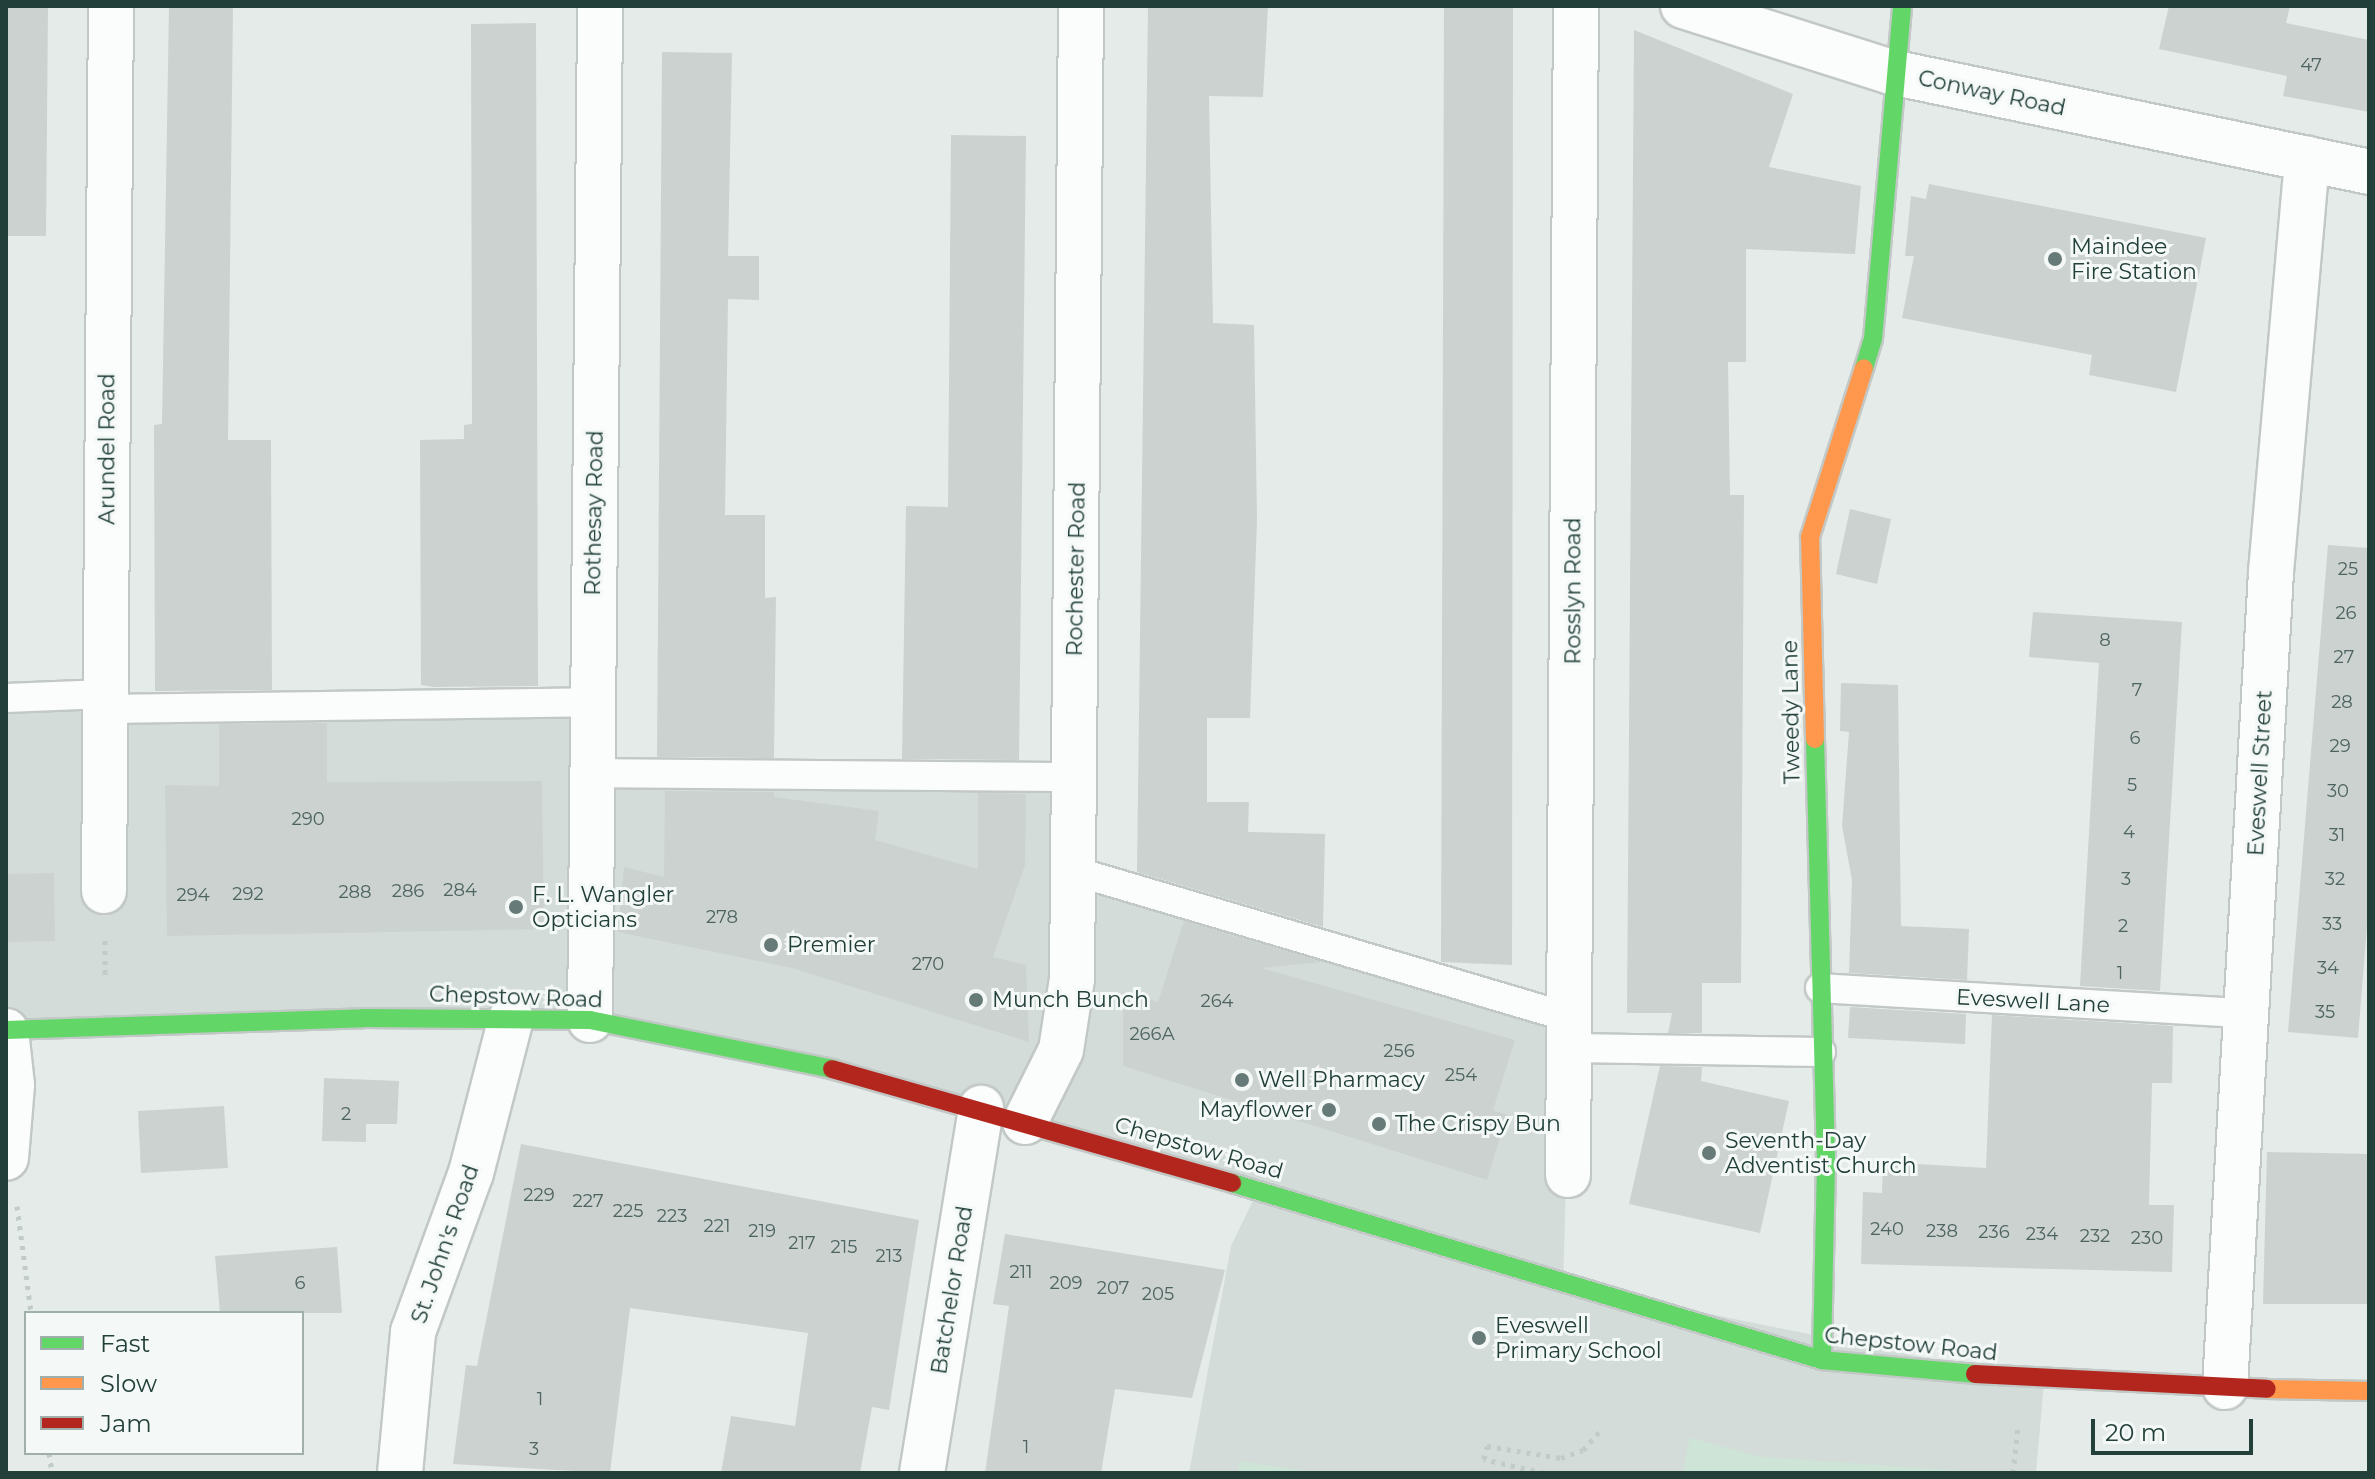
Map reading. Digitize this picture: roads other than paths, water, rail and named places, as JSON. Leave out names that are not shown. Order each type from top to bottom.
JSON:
[{"type":"main road","name":"Tweedy Lane","points":[[1822,1360],[1826,1163],[1810,537],[1873,339],[1891,72],[1902,6]]},
{"type":"main road","name":"Chepstow Road","points":[[6,1031],[511,1018],[590,1020],[796,1059],[981,1108],[1822,1360],[2023,1381],[2369,1391]]},
{"type":"street","name":"Arundel Road","points":[[104,891],[111,6]]},
{"type":"street","name":"Rothesay Road","points":[[590,1020],[600,6]]},
{"type":"street","name":"Rochester Road","points":[[1025,1122],[1061,1050],[1072,979],[1081,6]]},
{"type":"street","name":"Rosslyn Road","points":[[1568,1175],[1576,6]]},
{"type":"street","name":"Conway Road","points":[[1683,6],[1891,72],[2369,172]]},
{"type":"street","name":"Eveswell Street","points":[[2225,1387],[2271,572],[2307,159]]},
{"type":"street","name":"St. John's Road","points":[[400,1473],[413,1332],[471,1173],[511,1018]]},
{"type":"street","points":[[6,1031],[8,1152]]},
{"type":"street","name":"Batchelor Road","points":[[922,1473],[981,1108]]},
{"type":"lane","points":[[6,698],[105,702],[592,702]]},
{"type":"lane","points":[[594,773],[1074,777]]},
{"type":"lane","points":[[1074,871],[1571,1033],[1821,1052]]},
{"type":"lane","name":"Eveswell Lane","points":[[1820,988],[2246,1013]]},
{"type":"place","name":"Maindee Fire Station","points":[[2055,259]]},
{"type":"place","name":"F. L. Wangler Opticians","points":[[516,907]]},
{"type":"place","name":"Premier","points":[[771,945]]},
{"type":"place","name":"Munch Bunch","points":[[976,1000]]},
{"type":"place","name":"Well Pharmacy","points":[[1242,1080]]},
{"type":"place","name":"Mayflower","points":[[1329,1110]]},
{"type":"place","name":"The Crispy Bun","points":[[1379,1124]]},
{"type":"place","name":"Seventh-Day Adventist Church","points":[[1709,1153]]},
{"type":"place","name":"Eveswell Primary School","points":[[1479,1338]]}]
